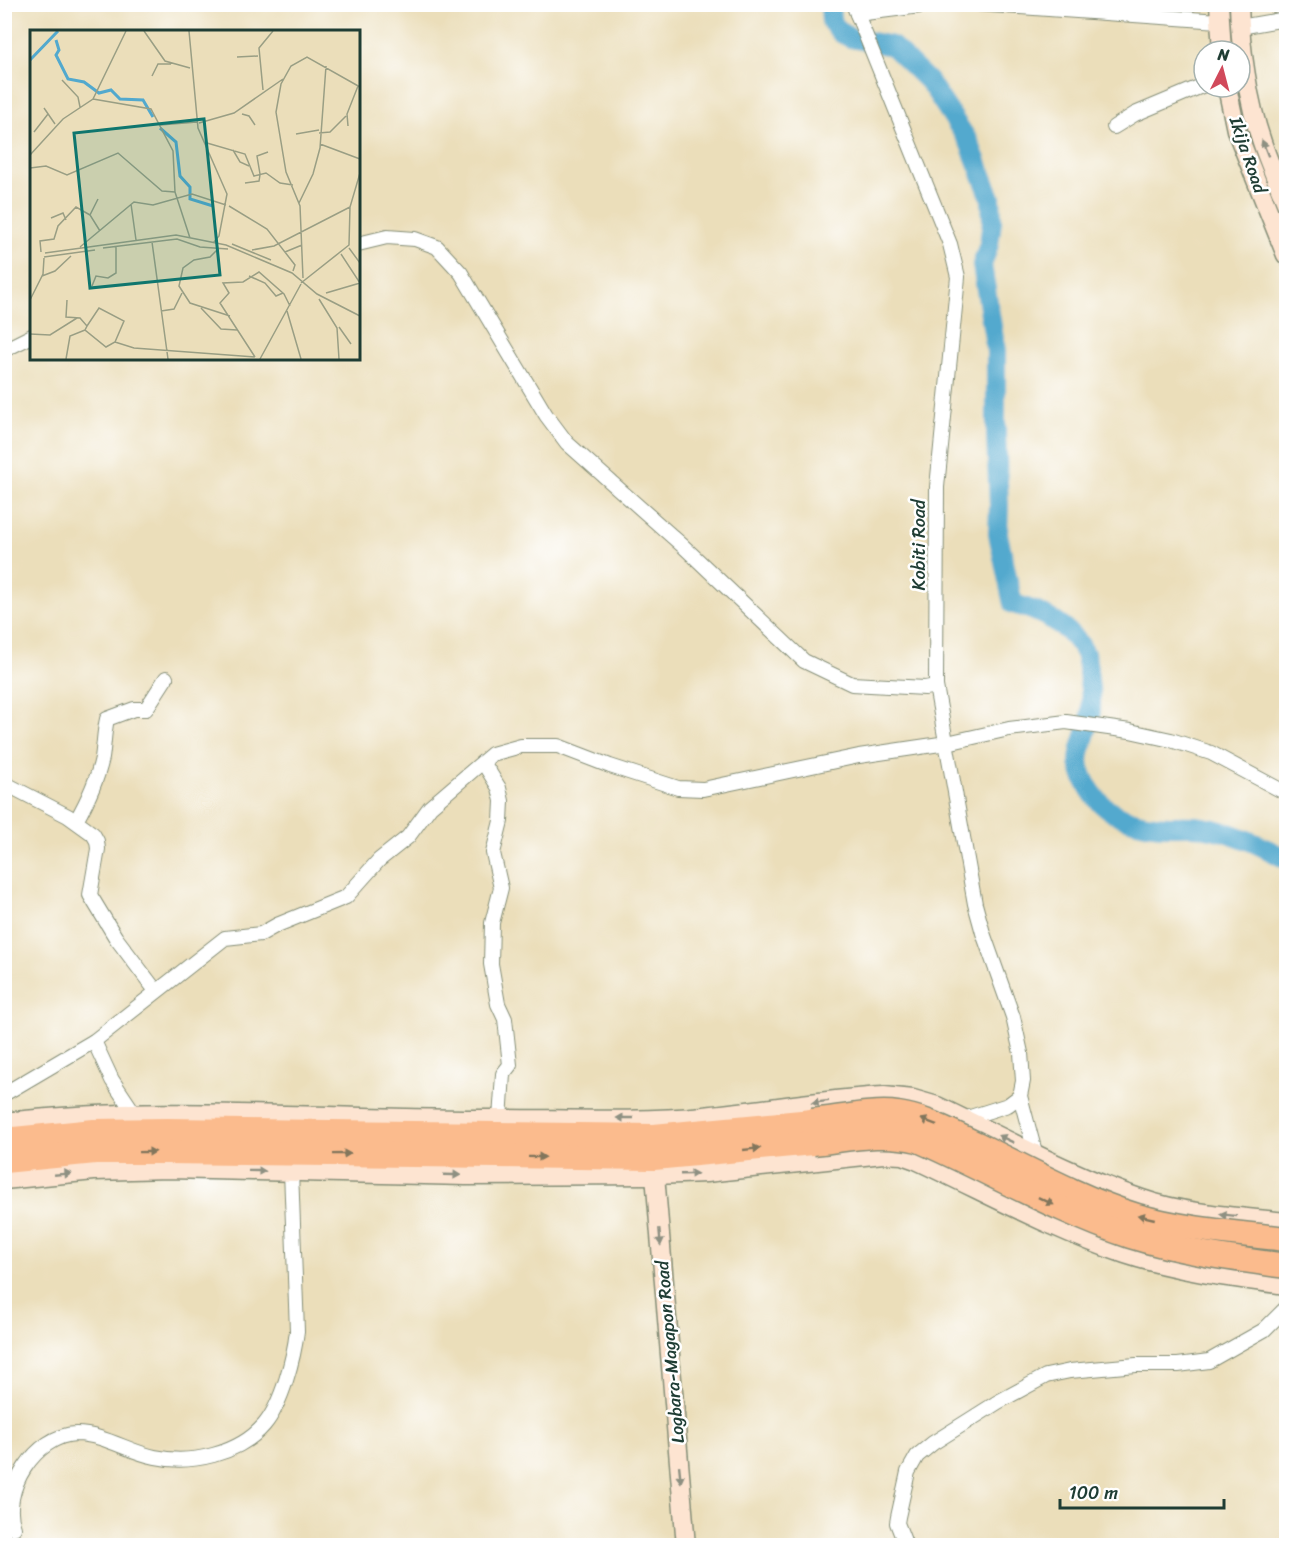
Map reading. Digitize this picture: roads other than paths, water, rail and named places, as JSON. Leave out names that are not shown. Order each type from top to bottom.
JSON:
[{"type":"highway","points":[[4,1161],[95,1152],[654,1147],[812,1132],[895,1113],[948,1130],[1079,1194],[1137,1216],[1188,1227],[1287,1239]]},
{"type":"highway","points":[[4,1140],[94,1131],[167,1130],[654,1147]]},
{"type":"highway","points":[[812,1132],[894,1135],[918,1140],[1070,1213],[1131,1236],[1182,1250],[1287,1266]]},
{"type":"street","points":[[855,9],[936,4]]},
{"type":"street","points":[[977,4],[1219,13],[1221,39]]},
{"type":"street","name":"Ikija Road","points":[[1239,4],[1246,73],[1262,140],[1287,203]]},
{"type":"street","name":"Kobiti Road","points":[[855,9],[950,243],[958,277],[938,487],[936,686],[975,904],[1013,1017],[1021,1053],[1023,1081],[1020,1096],[1035,1152]]},
{"type":"street","points":[[1240,27],[1287,19]]},
{"type":"street","points":[[1114,127],[1135,114],[1192,90]]},
{"type":"street","name":"Ikija Road","points":[[1230,99],[1236,130],[1287,255]]},
{"type":"street","points":[[360,244],[387,237],[416,239],[437,247],[461,273],[546,415],[567,443],[683,546],[804,661],[852,684],[925,688],[936,686]]},
{"type":"street","points":[[4,350],[30,337]]},
{"type":"street","points":[[76,821],[94,788],[102,756],[107,719],[134,709],[146,709],[166,678]]},
{"type":"street","points":[[4,1094],[94,1041],[225,938],[261,934],[277,925],[346,897],[378,860],[408,837],[430,807],[492,754],[521,746],[558,746],[678,788],[703,789],[859,756],[947,743],[1009,729],[1070,722],[1171,740],[1211,753],[1287,793]]},
{"type":"street","points":[[483,762],[499,788],[502,801],[501,821],[493,853],[501,888],[492,923],[491,964],[498,1004],[505,1019],[510,1065],[503,1074],[500,1119]]},
{"type":"street","points":[[4,783],[76,821],[93,834],[97,841],[98,855],[90,896],[116,938],[156,991]]},
{"type":"street","points":[[94,1041],[112,1080],[134,1113]]},
{"type":"street","points":[[4,1180],[94,1171],[147,1169],[466,1176],[654,1147],[702,1116],[884,1096],[913,1099],[937,1106],[1084,1176],[1143,1200],[1200,1212],[1287,1222]]},
{"type":"street","points":[[964,1119],[1008,1105],[1020,1096]]},
{"type":"street","points":[[4,1122],[91,1114],[168,1112],[500,1119],[654,1147],[706,1173],[866,1154],[902,1155],[1060,1228],[1125,1254],[1226,1278],[1287,1284]]},
{"type":"street","name":"Logbara-Magapon Road","points":[[654,1147],[686,1545]]},
{"type":"street","points":[[14,1528],[8,1518],[7,1508],[17,1473],[31,1454],[62,1436],[82,1434],[155,1457],[180,1460],[223,1452],[255,1434],[265,1424],[274,1410],[295,1352],[297,1330],[291,1171]]},
{"type":"street","points":[[1264,1219],[1287,1207]]},
{"type":"street","points":[[1188,1270],[1200,1212]]},
{"type":"street","points":[[906,1545],[897,1523],[908,1472],[917,1456],[933,1443],[998,1402],[1046,1376],[1070,1371],[1209,1361],[1264,1330],[1287,1308]]},
{"type":"waterway","points":[[830,4],[831,21],[841,33],[851,38],[892,46],[930,83],[969,142],[991,198],[992,221],[989,244],[982,265],[996,351],[998,534],[1013,604],[1034,611],[1064,628],[1073,636],[1085,654],[1091,704],[1090,718],[1079,762],[1084,779],[1098,800],[1125,818],[1159,826],[1194,826],[1214,829],[1246,839],[1286,859]]}]
